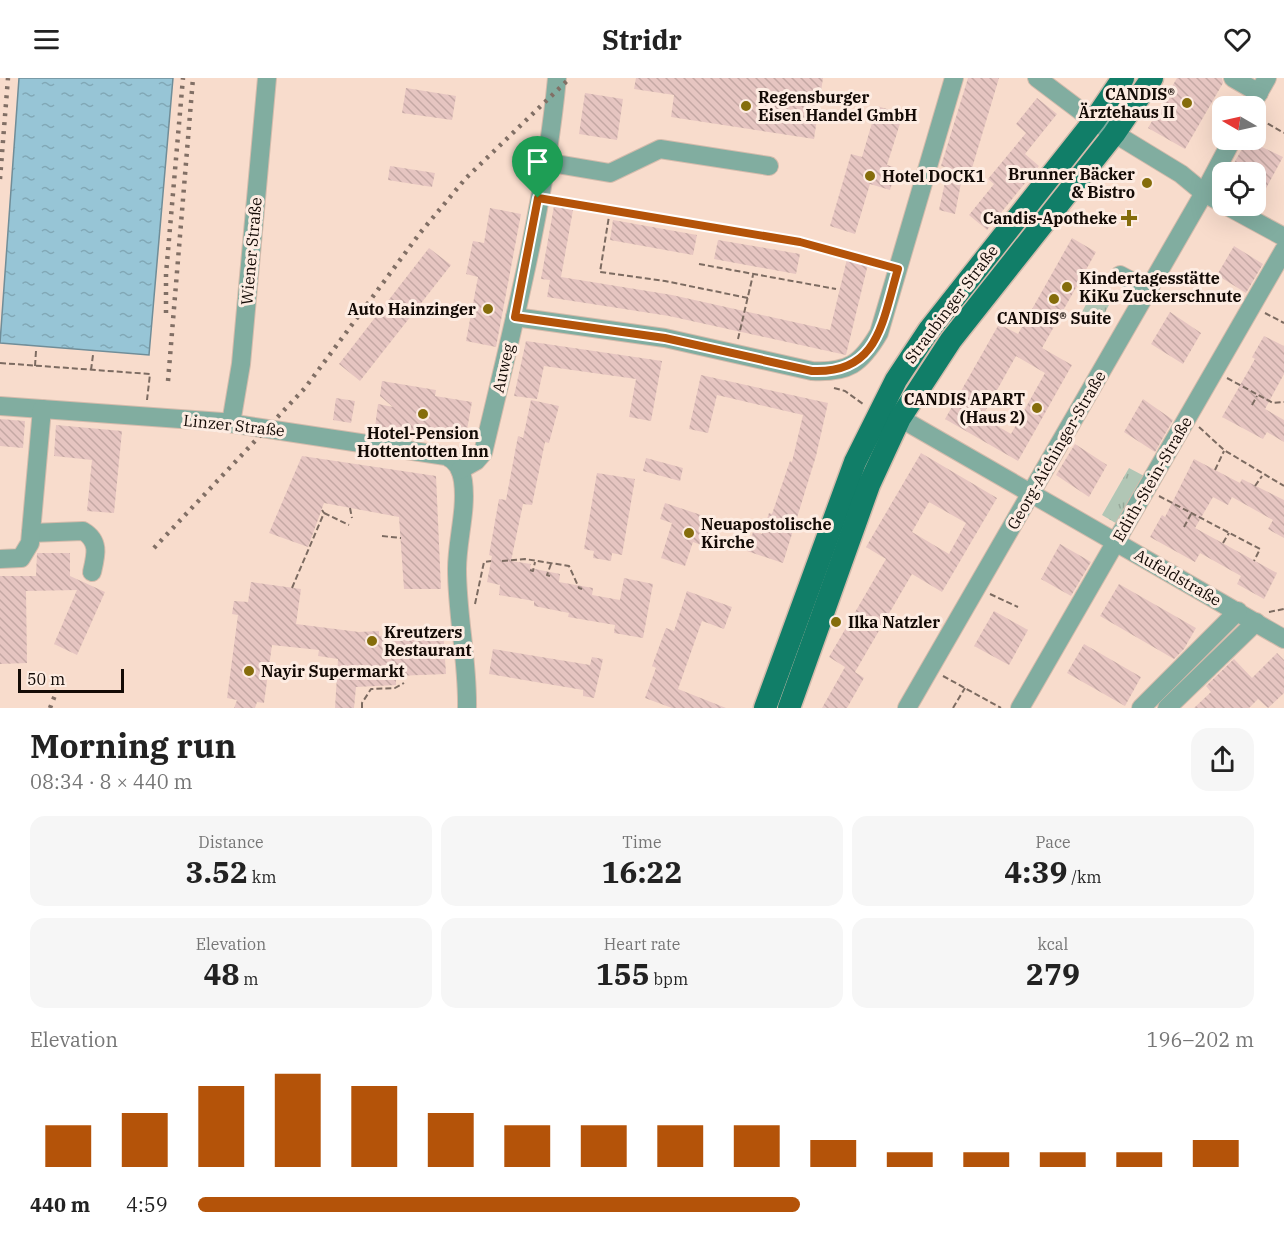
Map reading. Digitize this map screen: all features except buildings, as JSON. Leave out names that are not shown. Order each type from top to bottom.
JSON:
[{"type":"main road","name":"Straubinger Straße","points":[[765,708],[831,523],[877,414],[929,330],[1094,121],[1123,78]]},
{"type":"main road","name":"Straubinger Straße","points":[[789,708],[869,485],[900,418],[951,340],[1114,134],[1152,78]]},
{"type":"street","name":"Wiener Straße","points":[[231,423],[241,364],[267,78]]},
{"type":"street","name":"Auweg","points":[[460,470],[476,461],[483,453],[515,317],[538,198],[557,78]]},
{"type":"street","points":[[515,317],[665,338],[812,371],[832,372],[851,366],[864,357],[879,333],[954,78]]},
{"type":"street","points":[[1037,78],[1094,121],[1181,174],[1212,197]]},
{"type":"street","points":[[1233,78],[1259,93]]},
{"type":"street","points":[[544,162],[610,173],[660,149],[769,166]]},
{"type":"street","name":"Georg-Aichinger-Straße","points":[[907,708],[1227,150]]},
{"type":"street","points":[[1245,216],[1284,237]]},
{"type":"street","name":"Edith-Stein-Straße","points":[[1020,708],[1284,250]]},
{"type":"street","points":[[1120,275],[1148,290]]},
{"type":"street","name":"Linzer Straße","points":[[0,406],[231,423],[446,456],[454,460],[460,470]]},
{"type":"street","points":[[0,559],[21,558],[30,543],[42,409]]},
{"type":"street","name":"Aufeldstraße","points":[[900,418],[1239,611],[1284,639]]},
{"type":"street","points":[[460,470],[464,495],[457,570],[465,641],[467,708]]},
{"type":"street","points":[[31,533],[83,531],[90,535],[98,550],[92,572]]},
{"type":"street","name":"Aufeldstraße","points":[[1158,701],[1239,611]]},
{"type":"street","points":[[1158,701],[1256,622]]},
{"type":"path","points":[[1266,122],[1284,133]]},
{"type":"path","points":[[538,198],[800,242],[898,269]]},
{"type":"path","points":[[610,210],[600,272],[665,281],[748,298]]},
{"type":"path","points":[[699,264],[836,289]]},
{"type":"path","points":[[737,342],[753,274]]},
{"type":"path","points":[[1252,306],[1284,323]]},
{"type":"path","points":[[35,366],[36,351]]},
{"type":"path","points":[[92,370],[93,355]]},
{"type":"path","points":[[0,363],[150,374],[146,416]]},
{"type":"path","points":[[1215,370],[1257,396],[1273,403],[1284,402]]},
{"type":"path","points":[[812,371],[819,383],[844,391],[877,414]]},
{"type":"path","points":[[1252,405],[1257,396]]},
{"type":"path","points":[[1188,417],[1224,450],[1284,486]]},
{"type":"path","points":[[1215,470],[1224,450]]},
{"type":"path","points":[[1256,486],[1263,475]]},
{"type":"path","points":[[1146,489],[1260,549],[1254,561]]},
{"type":"path","points":[[350,508],[351,518]]},
{"type":"path","points":[[292,588],[323,512],[349,525]]},
{"type":"path","points":[[1184,527],[1191,513]]},
{"type":"path","points":[[1223,543],[1228,533]]},
{"type":"path","points":[[382,536],[401,538]]},
{"type":"path","points":[[460,605],[477,603],[484,562],[491,561]]},
{"type":"path","points":[[502,561],[535,561],[569,566],[579,588],[582,589]]},
{"type":"path","points":[[530,570],[533,571],[535,561]]},
{"type":"path","points":[[550,576],[547,575],[552,563]]},
{"type":"path","points":[[978,586],[1018,607]]},
{"type":"path","points":[[930,669],[1001,708]]},
{"type":"path","points":[[362,708],[362,703],[371,689],[395,687],[405,683]]},
{"type":"path","points":[[953,708],[965,688]]},
{"type":"green space","points":[[1092,293],[1110,303],[1100,322],[1082,312]]},
{"type":"green space","points":[[1129,468],[1146,477],[1119,525],[1102,515]]},
{"type":"water","points":[[19,78],[173,78],[149,355],[0,343]]},
{"type":"railway","points":[[0,179],[8,78]]},
{"type":"railway","points":[[166,313],[166,274],[183,78]]},
{"type":"railway","points":[[168,381],[193,78]]},
{"type":"railway","points":[[154,548],[305,388],[420,233],[466,178],[570,78]]},
{"type":"railway","points":[[50,708],[57,690]]},
{"type":"place","name":"CANDIS® Ärztehaus II","points":[[1187,103]]},
{"type":"place","name":"Regensburger Eisen Handel GmbH","points":[[746,106]]},
{"type":"place","name":"Hotel DOCK1","points":[[870,176]]},
{"type":"place","name":"Brunner Bäcker & Bistro","points":[[1147,183]]},
{"type":"place","name":"Candis-Apotheke","points":[[1129,218]]},
{"type":"place","name":"Kindertagesstätte KiKu Zuckerschnute","points":[[1067,287]]},
{"type":"place","name":"CANDIS® Suite","points":[[1054,299]]},
{"type":"place","name":"Auto Hainzinger","points":[[488,309]]},
{"type":"place","name":"CANDIS APART (Haus 2)","points":[[1037,408]]},
{"type":"place","name":"Hotel-Pension Hottentotten Inn","points":[[423,414]]},
{"type":"place","name":"Neuapostolische Kirche","points":[[689,533]]},
{"type":"place","name":"Ilka Natzler","points":[[836,622]]},
{"type":"place","name":"Kreutzers Restaurant","points":[[372,641]]},
{"type":"place","name":"Nayir Supermarkt","points":[[249,671]]},
{"type":"route","points":[[538,198],[800,242],[898,269],[879,333],[864,357],[851,366],[832,372],[812,371],[665,338],[515,317],[538,198]]}]
